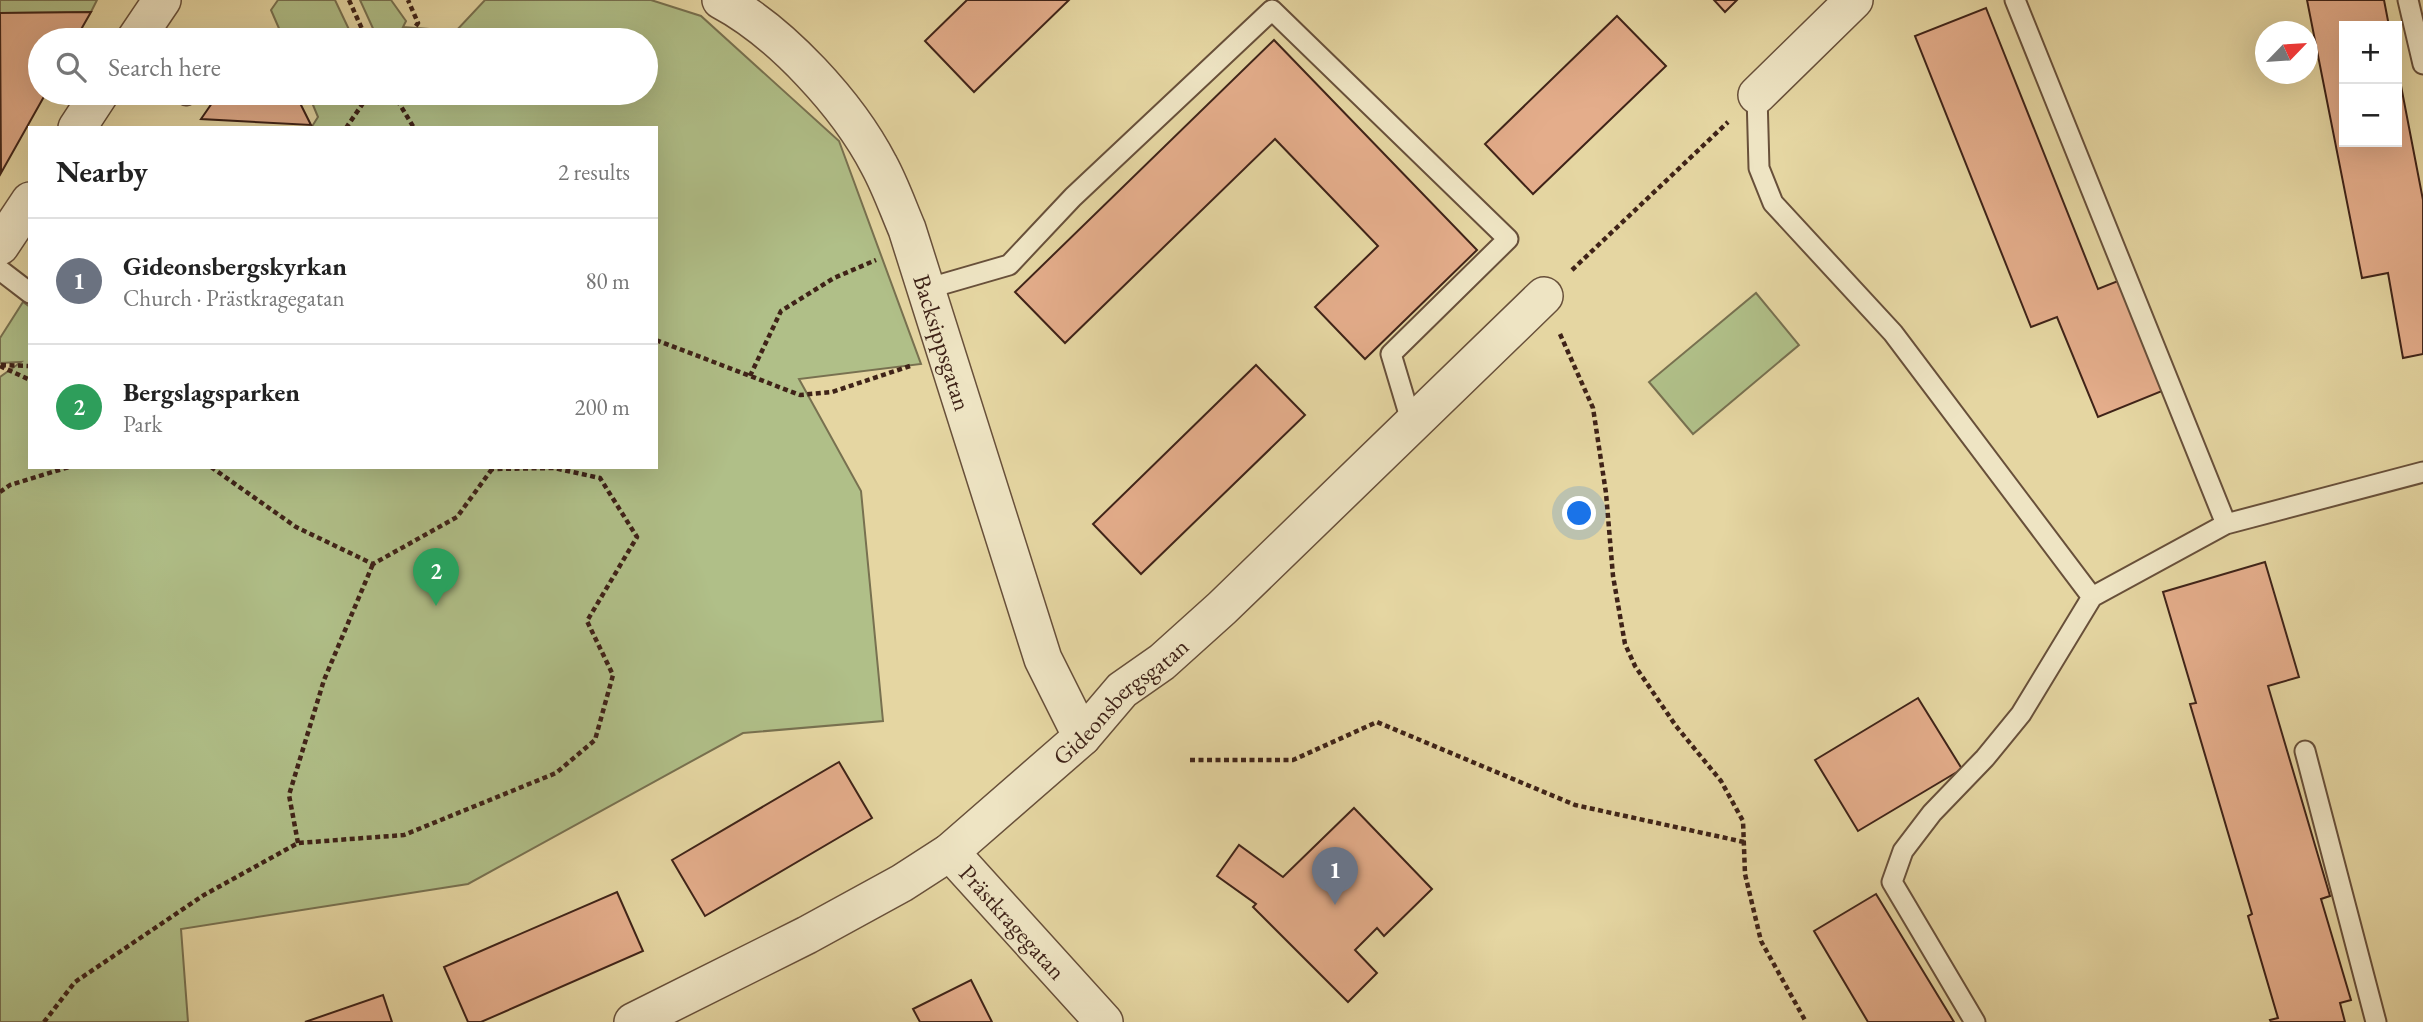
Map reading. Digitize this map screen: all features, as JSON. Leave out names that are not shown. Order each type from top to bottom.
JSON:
[{"type":"street","points":[[143,28],[162,0]]},
{"type":"street","name":"Backsippsgatan","points":[[721,0],[742,11],[797,59],[845,111],[879,165],[912,244],[1043,659],[1082,737]]},
{"type":"street","points":[[1756,95],[1854,0]]},
{"type":"street","points":[[78,126],[92,105]]},
{"type":"street","points":[[0,246],[28,204]]},
{"type":"street","name":"Gideonsbergsgatan","points":[[633,1022],[807,935],[902,883],[950,852],[1082,737],[1122,690],[1162,662],[1222,608],[1544,296]]},
{"type":"street","name":"Prästkragegatan","points":[[950,852],[1104,1022]]},
{"type":"lane","points":[[2015,0],[2226,524]]},
{"type":"lane","points":[[2408,0],[2423,64]]},
{"type":"lane","points":[[926,289],[1009,265],[1073,197],[1272,10],[1508,239],[1391,354],[1412,424]]},
{"type":"lane","points":[[1756,95],[1759,168],[1773,203],[1893,333],[2092,597]]},
{"type":"lane","points":[[0,270],[28,291]]},
{"type":"lane","points":[[1975,1022],[1892,882],[1903,851],[1932,814],[1985,758],[2021,714],[2092,597],[2226,524],[2423,472]]},
{"type":"lane","points":[[2305,751],[2376,1022]]},
{"type":"path","points":[[349,0],[362,28]]},
{"type":"path","points":[[408,0],[418,23],[414,28]]},
{"type":"path","points":[[1756,95],[1544,296],[1593,408],[1606,493],[1613,576],[1625,644],[1635,666],[1676,726],[1721,781],[1743,821],[1745,874],[1761,941],[1807,1022]]},
{"type":"path","points":[[347,126],[362,105]]},
{"type":"path","points":[[400,105],[413,126]]},
{"type":"path","points":[[750,376],[781,312],[834,278],[912,244]]},
{"type":"path","points":[[658,341],[800,395],[832,392],[947,354]]},
{"type":"path","points":[[0,365],[28,366]]},
{"type":"path","points":[[0,365],[28,379]]},
{"type":"path","points":[[0,492],[10,485],[62,469]]},
{"type":"path","points":[[214,469],[296,527],[373,564]]},
{"type":"path","points":[[298,843],[289,795],[324,680],[373,564],[457,517],[492,469]]},
{"type":"path","points":[[44,1022],[75,982],[204,895],[298,843],[404,835],[556,773],[595,740],[613,675],[587,621],[637,537],[600,478],[559,469]]},
{"type":"path","points":[[1190,760],[1293,760],[1377,722],[1575,805],[1744,842]]},
{"type":"green space","points":[[0,0],[97,0],[91,12],[0,13]]},
{"type":"green space","points":[[278,0],[335,0],[348,28],[279,28],[271,10]]},
{"type":"green space","points":[[360,0],[391,0],[406,21],[403,27],[416,28],[373,28]]},
{"type":"green space","points":[[485,0],[651,0],[701,16],[839,141],[921,364],[799,379],[861,491],[883,721],[743,733],[468,884],[181,929],[188,1022],[0,1022],[0,377],[21,362],[0,363],[0,338],[23,302],[28,306],[28,469],[658,469],[658,126],[312,126],[318,117],[313,105],[658,105],[658,28],[459,28]]},
{"type":"green space","points":[[1756,293],[1799,345],[1693,434],[1649,382]]},
{"type":"building","points":[[967,0],[1069,0],[974,92],[925,41]]},
{"type":"building","points":[[1714,0],[1737,0],[1725,12]]},
{"type":"building","points":[[2307,0],[2384,0],[2388,21],[2339,21],[2339,147],[2402,147],[2402,91],[2423,200],[2423,354],[2403,358],[2388,273],[2362,278],[2318,56],[2318,21],[2311,21]]},
{"type":"building","points":[[1986,8],[2098,289],[2123,279],[2167,389],[2098,417],[2057,317],[2031,327],[1915,36]]},
{"type":"building","points":[[91,12],[82,28],[28,28],[28,105],[39,105],[1,173],[0,13]]},
{"type":"building","points":[[1617,16],[1666,66],[1533,194],[1485,144]]},
{"type":"building","points":[[1274,40],[1477,250],[1365,359],[1315,307],[1378,246],[1275,139],[1065,343],[1015,292]]},
{"type":"building","points":[[211,105],[301,105],[311,125],[201,119]]},
{"type":"building","points":[[1256,365],[1305,415],[1141,574],[1093,524]]},
{"type":"building","points":[[2265,562],[2299,677],[2268,686],[2330,896],[2321,899],[2351,1000],[2340,1003],[2345,1022],[2270,1020],[2278,1018],[2248,916],[2252,914],[2190,704],[2196,703],[2163,592]]},
{"type":"building","points":[[1918,698],[1962,769],[1858,831],[1815,760]]},
{"type":"building","points":[[839,762],[872,818],[705,916],[672,860]]},
{"type":"building","points":[[1354,808],[1432,889],[1384,936],[1377,928],[1355,950],[1377,973],[1348,1002],[1253,907],[1256,904],[1217,876],[1239,845],[1283,877]]},
{"type":"building","points":[[617,892],[643,951],[481,1022],[468,1022],[444,967]]},
{"type":"building","points":[[1876,894],[1954,1022],[1868,1022],[1814,931]]},
{"type":"building","points":[[971,980],[992,1022],[920,1022],[913,1009]]},
{"type":"building","points":[[383,995],[392,1022],[305,1022]]},
{"type":"place","name":"Bergslagsparken","points":[[436,606]]},
{"type":"place","name":"Gideonsbergskyrkan","points":[[1335,905]]}]
